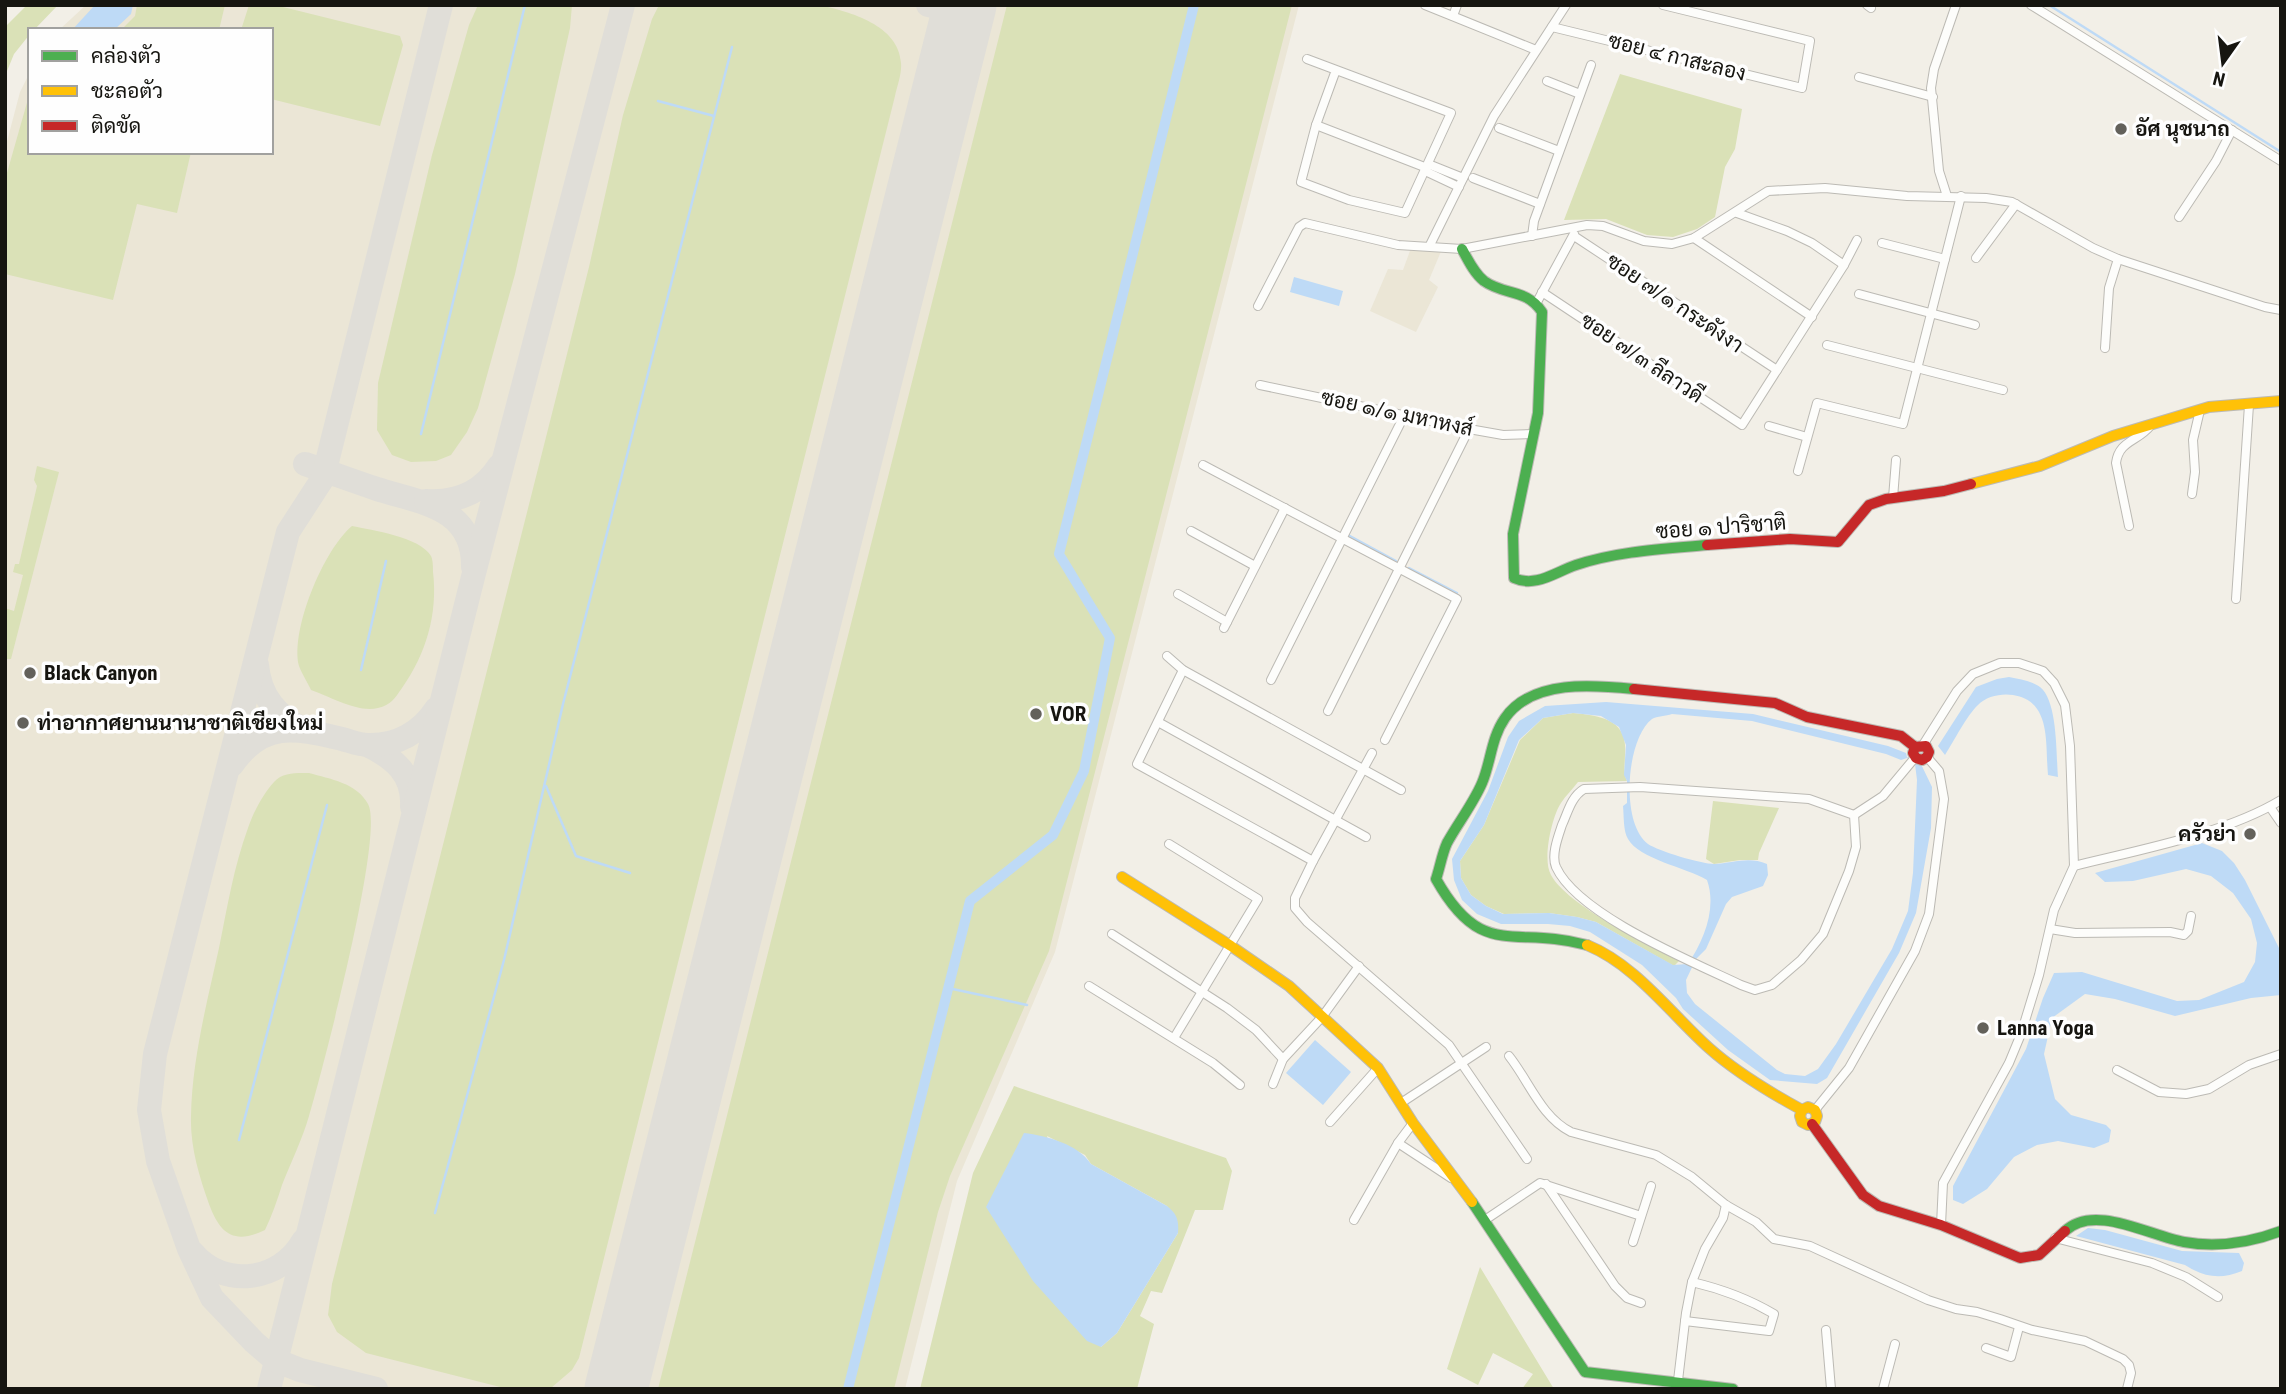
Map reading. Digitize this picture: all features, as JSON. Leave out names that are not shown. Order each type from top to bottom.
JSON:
[{"type":"street","points":[[1424,5],[1536,50]]},
{"type":"street","points":[[1453,16],[1457,5]]},
{"type":"street","points":[[1430,245],[1494,116],[1566,5]]},
{"type":"street","name":"ซอย ๔ กาสะลอง","points":[[1552,27],[1802,88],[1810,41],[1663,5]]},
{"type":"street","points":[[1947,196],[1940,171],[1933,97],[1934,69],[1956,5]]},
{"type":"street","points":[[2031,5],[2281,161]]},
{"type":"street","points":[[1307,59],[1451,113],[1405,213],[1349,200],[1301,182],[1336,70]]},
{"type":"street","points":[[1532,236],[1534,221],[1591,65]]},
{"type":"street","points":[[1859,77],[1933,97]]},
{"type":"street","points":[[1547,81],[1580,94]]},
{"type":"street","points":[[1317,125],[1461,183]]},
{"type":"street","points":[[1500,128],[1559,151]]},
{"type":"street","points":[[2179,217],[2216,161],[2232,130]]},
{"type":"street","points":[[1474,178],[1540,204]]},
{"type":"street","points":[[1258,306],[1299,227],[1305,223],[1398,245],[1462,249],[1604,226],[1644,242],[1671,244],[1694,238],[1768,191],[1825,188],[1907,196],[1986,198],[2016,204],[2093,248],[2118,259],[2281,310]]},
{"type":"street","points":[[1798,471],[1818,403],[1903,424],[1961,197]]},
{"type":"street","points":[[1976,258],[2016,204]]},
{"type":"street","points":[[1737,213],[1796,235],[1844,265]]},
{"type":"street","points":[[1462,249],[1475,272],[1486,283],[1540,297],[1574,231]]},
{"type":"street","name":"ซอย ๗/๑ กระดังงา","points":[[1574,231],[1777,370]]},
{"type":"street","points":[[1694,238],[1812,317]]},
{"type":"street","points":[[1777,370],[1857,240]]},
{"type":"street","points":[[1882,243],[1945,259]]},
{"type":"street","points":[[2105,348],[2109,288],[2118,259]]},
{"type":"street","points":[[1859,294],[1975,325]]},
{"type":"street","name":"ซอย ๗/๓ ลีลาวดี","points":[[1540,297],[1742,425],[1777,370]]},
{"type":"street","name":"ซอย ๑ ปาริชาติ","points":[[1540,297],[1543,322],[1538,413],[1513,534],[1514,578],[1525,583],[1616,555],[1751,540],[1838,542],[1869,505],[1893,498],[1944,491],[2040,466],[2113,436],[2200,410],[2281,401]]},
{"type":"street","points":[[1827,345],[2003,390]]},
{"type":"street","name":"ซอย ๑/๑ มหาหงส์","points":[[1260,385],[1469,429],[1503,435],[1534,434]]},
{"type":"street","points":[[2236,599],[2249,405]]},
{"type":"street","points":[[2192,494],[2195,472],[2193,440],[2200,410]]},
{"type":"street","points":[[1271,680],[1405,414]]},
{"type":"street","points":[[2129,526],[2116,463],[2117,453],[2120,447],[2143,435],[2151,425]]},
{"type":"street","points":[[1769,426],[1807,437]]},
{"type":"street","points":[[1328,711],[1469,429]]},
{"type":"street","points":[[1893,498],[1896,460]]},
{"type":"street","points":[[1203,465],[1457,599],[1385,740]]},
{"type":"street","points":[[1178,594],[1226,625],[1285,508]]},
{"type":"street","points":[[1191,531],[1255,566]]},
{"type":"street","points":[[1167,656],[1183,670],[1401,790]]},
{"type":"street","points":[[1854,815],[1883,796],[1917,755],[1957,691],[1973,674],[2000,663],[2019,663],[2043,671],[2054,683],[2065,705],[2070,746],[2074,866],[2054,910],[2039,975],[2021,1034],[2009,1063],[1943,1183],[1941,1225]]},
{"type":"street","points":[[1183,670],[1137,764],[1312,862]]},
{"type":"street","points":[[1802,1110],[1729,1065],[1622,966],[1601,951],[1575,939],[1502,936],[1481,930],[1468,923],[1450,903],[1436,879],[1446,846],[1482,783],[1493,741],[1505,717],[1517,706],[1537,694],[1581,686],[1775,703],[1807,717],[1901,736],[1917,755],[1932,760],[1939,771],[1944,799],[1929,914],[1915,951],[1849,1068],[1815,1110]]},
{"type":"street","points":[[1158,722],[1366,837]]},
{"type":"street","points":[[1372,753],[1312,862],[1295,898],[1294,908],[1448,1045],[1527,1159]]},
{"type":"street","points":[[1640,787],[1809,799],[1854,815],[1856,847],[1823,934],[1801,960],[1772,985],[1755,990],[1617,922],[1570,889],[1555,865],[1557,840],[1572,800],[1584,789],[1640,787]]},
{"type":"street","points":[[2074,866],[2204,833],[2270,807],[2281,800]]},
{"type":"street","points":[[2270,807],[2281,823]]},
{"type":"street","points":[[1168,844],[1258,899],[1174,1038]]},
{"type":"street","points":[[1122,877],[1289,986],[1378,1068],[1413,1123],[1485,1220],[1585,1372],[1678,1385],[1733,1389]]},
{"type":"street","points":[[2050,929],[2075,933],[2184,934],[2188,930],[2191,916]]},
{"type":"street","points":[[1112,934],[1256,1030],[1283,1059]]},
{"type":"street","points":[[1273,1084],[1283,1059],[1322,1017],[1359,966]]},
{"type":"street","points":[[1089,986],[1213,1063],[1240,1085]]},
{"type":"street","points":[[1401,1103],[1486,1047]]},
{"type":"street","points":[[2116,1070],[2159,1092],[2186,1094],[2209,1089],[2249,1065],[2281,1054]]},
{"type":"street","points":[[1509,1056],[1558,1126],[1656,1155],[1692,1177],[1726,1205],[1756,1222],[1773,1239],[1810,1246],[1927,1300],[2000,1318],[2019,1327],[2085,1341],[2123,1359],[2129,1365],[2132,1373],[2127,1389]]},
{"type":"street","points":[[1331,1122],[1378,1068]]},
{"type":"street","points":[[1812,1124],[1817,1116],[1815,1110],[1808,1107],[1802,1110],[1802,1122],[1812,1124],[1863,1195],[1879,1206],[1941,1225],[2020,1258],[2039,1255],[2055,1238],[2085,1219],[2109,1221],[2185,1242],[2217,1244],[2252,1242],[2281,1231]]},
{"type":"street","points":[[1354,1220],[1398,1143],[1413,1123]]},
{"type":"street","points":[[1398,1143],[1456,1181]]},
{"type":"street","points":[[1485,1220],[1540,1183],[1641,1216]]},
{"type":"street","points":[[1546,1184],[1615,1286],[1627,1298],[1641,1303]]},
{"type":"street","points":[[1633,1241],[1651,1186]]},
{"type":"street","points":[[1678,1385],[1692,1282],[1704,1249],[1723,1218],[1726,1205]]},
{"type":"street","points":[[2055,1238],[2152,1263],[2186,1277],[2217,1297]]},
{"type":"street","points":[[1685,1321],[1769,1331],[1774,1314],[1722,1289],[1692,1282]]},
{"type":"street","points":[[1986,1348],[2011,1357],[2019,1327]]},
{"type":"street","points":[[1826,1330],[1831,1389]]},
{"type":"street","points":[[1883,1389],[1895,1344]]},
{"type":"shaded area","name":"ท่าอากาศยานนานาชาติเชียงใหม่","points":[[86,5],[1299,5],[1055,952],[957,1181],[905,1389],[5,1389],[5,149],[20,92],[28,76],[28,154],[273,154],[273,28],[61,28]]},
{"type":"shaded area","points":[[1411,248],[1442,249],[1429,280],[1438,287],[1416,332],[1370,311],[1388,269],[1403,270]]},
{"type":"green space","points":[[27,5],[58,5],[36,28],[28,28],[28,36],[14,54],[5,76],[5,27]]},
{"type":"green space","points":[[137,5],[225,5],[219,28],[123,28],[135,16]]},
{"type":"green space","points":[[249,5],[275,5],[400,36],[403,45],[380,126],[273,99],[273,28],[242,28]]},
{"type":"green space","points":[[478,5],[572,5],[570,28],[515,274],[478,408],[467,432],[451,455],[436,461],[411,462],[392,455],[377,430],[378,383],[432,155],[469,25]]},
{"type":"green space","points":[[659,5],[820,5],[832,8],[871,22],[892,39],[898,50],[901,71],[579,1358],[572,1370],[551,1388],[508,1389],[366,1353],[337,1332],[328,1315],[332,1284],[589,267],[623,115],[652,19]]},
{"type":"green space","points":[[1007,5],[1292,5],[1049,951],[950,1176],[938,1212],[894,1389],[658,1389]]},
{"type":"green space","points":[[1620,74],[1742,109],[1735,149],[1725,167],[1715,217],[1697,229],[1673,237],[1647,235],[1606,219],[1564,220]]},
{"type":"green space","points":[[28,99],[28,154],[191,154],[177,213],[137,204],[113,300],[5,274],[5,180]]},
{"type":"green space","points":[[37,466],[59,472],[11,659],[5,659],[5,608],[14,611],[23,575],[13,572],[15,564],[19,564],[37,486],[34,480]]},
{"type":"green space","points":[[352,526],[395,535],[417,544],[431,556],[433,564],[432,618],[418,661],[392,701],[382,707],[370,709],[353,706],[311,690],[299,666],[298,651],[304,612],[331,553]]},
{"type":"green space","points":[[1573,713],[1603,718],[1617,726],[1625,742],[1627,781],[1578,782],[1558,809],[1549,838],[1548,868],[1560,887],[1573,899],[1679,961],[1674,966],[1596,922],[1549,913],[1504,914],[1471,895],[1461,878],[1460,861],[1484,825],[1520,740],[1543,718]]},
{"type":"green space","points":[[309,773],[350,787],[368,804],[371,824],[368,859],[350,955],[306,1125],[265,1230],[237,1236],[223,1229],[213,1214],[196,1161],[191,1116],[197,1052],[231,887],[250,822],[262,798],[281,776]]},
{"type":"green space","points":[[1713,801],[1779,808],[1758,860],[1714,864],[1706,859]]},
{"type":"green space","points":[[1014,1086],[1226,1158],[1232,1171],[1223,1210],[1195,1210],[1162,1293],[1151,1291],[1140,1316],[1154,1324],[1137,1389],[920,1389],[973,1173]],"holes":[[[1047,1136],[1085,1155],[1091,1164],[1167,1206],[1178,1233],[1117,1333],[1101,1347]]]},
{"type":"green space","points":[[1480,1267],[1554,1389],[1522,1389],[1533,1374],[1493,1353],[1478,1385],[1447,1369]]},
{"type":"water","points":[[95,5],[133,5],[131,14],[116,28],[74,28]]},
{"type":"water","points":[[1294,277],[1343,291],[1339,306],[1290,292]]},
{"type":"water","points":[[2009,677],[2033,683],[2046,694],[2053,716],[2058,777],[2048,775],[2046,738],[2040,715],[2026,699],[2013,695],[2004,694],[1985,699],[1969,715],[1945,755],[1938,746],[1976,687]]},
{"type":"water","points":[[1606,702],[1753,714],[1888,746],[1906,753],[1907,757],[1916,763],[1920,762],[1932,787],[1931,828],[1916,913],[1899,953],[1827,1078],[1817,1084],[1770,1080],[1728,1050],[1683,1009],[1676,998],[1642,965],[1590,932],[1570,926],[1548,924],[1501,924],[1477,914],[1462,900],[1454,880],[1452,859],[1488,791],[1508,737],[1519,721],[1545,706]],"holes":[[[1573,713],[1601,716],[1619,727],[1626,745],[1624,775],[1627,781],[1627,803],[1623,806],[1624,828],[1628,839],[1642,852],[1707,880],[1710,913],[1699,945],[1688,964],[1673,965],[1596,922],[1549,913],[1503,914],[1471,895],[1461,878],[1460,861],[1484,825],[1519,740],[1543,718]],[[1672,714],[1752,721],[1901,760],[1907,758],[1915,764],[1917,780],[1913,873],[1908,911],[1892,949],[1836,1044],[1818,1069],[1805,1076],[1785,1074],[1777,1070],[1695,1004],[1687,993],[1686,980],[1696,959],[1706,949],[1726,904],[1732,897],[1763,886],[1768,875],[1767,864],[1747,860],[1714,864],[1700,862],[1653,847],[1639,833],[1630,800],[1636,744],[1643,729],[1652,719]]]},
{"type":"water","points":[[2202,843],[2222,851],[2245,880],[2281,952],[2281,995],[2251,998],[2175,1016],[2115,999],[2085,994],[2052,1018],[2044,1054],[2055,1099],[2071,1115],[2106,1125],[2111,1130],[2109,1142],[2094,1148],[2058,1141],[2037,1145],[2014,1157],[1987,1189],[1963,1204],[1953,1200],[1953,1186],[2026,1049],[2054,973],[2082,972],[2177,1001],[2199,1000],[2244,982],[2255,962],[2257,943],[2251,919],[2233,893],[2211,876],[2186,869],[2133,881],[2105,882],[2095,873]]},
{"type":"water","points":[[1315,1040],[1351,1072],[1323,1105],[1286,1073]]},
{"type":"water","points":[[1024,1133],[1070,1146],[1091,1164],[1167,1206],[1177,1218],[1178,1233],[1117,1333],[1101,1347],[1087,1341],[1033,1281],[986,1207]]},
{"type":"water","points":[[2088,1228],[2182,1251],[2239,1253],[2244,1263],[2242,1271],[2226,1276],[2206,1275],[2185,1265],[2076,1236]]},
{"type":"waterway","points":[[421,434],[525,5]]},
{"type":"waterway","points":[[848,1389],[970,901],[1053,835],[1084,771],[1110,638],[1059,554],[1194,5]]},
{"type":"waterway","points":[[2049,5],[2281,152]]},
{"type":"waterway","points":[[435,1213],[504,960],[563,704],[732,47]]},
{"type":"waterway","points":[[658,101],[714,116]]},
{"type":"waterway","points":[[1348,535],[1396,561]]},
{"type":"waterway","points":[[361,670],[386,561]]},
{"type":"waterway","points":[[1409,568],[1457,593]]},
{"type":"waterway","points":[[546,786],[576,856],[630,873]]},
{"type":"waterway","points":[[239,1140],[327,805]]},
{"type":"waterway","points":[[948,988],[1027,1005]]},
{"type":"taxiway","points":[[376,1389],[300,1370],[275,1360],[212,1298],[189,1249],[158,1161],[149,1110],[155,1054],[288,532],[323,478],[441,5]]},
{"type":"taxiway","points":[[269,1389],[473,577],[623,5]]},
{"type":"taxiway","points":[[928,5],[963,14]]},
{"type":"taxiway","points":[[305,464],[442,511],[465,531],[471,547],[473,567]]},
{"type":"taxiway","points":[[426,501],[448,500],[467,494],[485,483],[499,466]]},
{"type":"taxiway","points":[[257,665],[266,696],[278,712],[305,730]]},
{"type":"taxiway","points":[[232,765],[256,740],[268,734],[281,731],[309,732],[365,745],[379,745],[416,731],[436,709]]},
{"type":"taxiway","points":[[367,745],[394,762],[406,776],[412,795],[412,807]]},
{"type":"taxiway","points":[[193,1253],[205,1265],[220,1272],[251,1276],[280,1265],[293,1255],[303,1241]]},
{"type":"runway","points":[[616,1389],[965,5]]},
{"type":"traffic: fast","points":[[1462,249],[1484,281],[1529,299],[1542,312],[1538,413],[1513,534],[1514,578],[1522,581],[1538,580],[1576,565],[1608,557],[1707,545]]},
{"type":"traffic: fast","points":[[1587,945],[1484,931],[1453,905],[1436,879],[1447,843],[1482,783],[1500,726],[1517,705],[1531,696],[1565,687],[1634,689]]},
{"type":"traffic: fast","points":[[1472,1202],[1585,1372],[1733,1389]]},
{"type":"traffic: fast","points":[[2065,1231],[2077,1223],[2106,1221],[2170,1239],[2209,1244],[2257,1239],[2281,1231]]},
{"type":"traffic: slow","points":[[1971,484],[2040,466],[2113,436],[2209,407],[2281,401]]},
{"type":"traffic: slow","points":[[1122,877],[1289,986],[1378,1068],[1413,1123],[1472,1202]]},
{"type":"traffic: slow","points":[[1587,945],[1605,954],[1637,977],[1731,1066],[1802,1110],[1808,1107],[1815,1110],[1815,1122],[1808,1125],[1802,1122],[1802,1110]]},
{"type":"traffic: jam","points":[[1707,545],[1790,539],[1838,542],[1869,505],[1886,499],[1944,491],[1971,484]]},
{"type":"traffic: jam","points":[[1634,689],[1775,703],[1807,717],[1901,736],[1915,747],[1926,746],[1929,752],[1927,757],[1922,760],[1916,758],[1913,753],[1915,747]]},
{"type":"traffic: jam","points":[[1812,1124],[1863,1195],[1879,1206],[1941,1225],[2020,1258],[2039,1255],[2065,1231]]},
{"type":"place","name":"อัศ นุชนาถ","points":[[2121,129]]},
{"type":"place","name":"Black Canyon","points":[[30,673]]},
{"type":"place","name":"VOR","points":[[1036,714]]},
{"type":"place","name":"ท่าอากาศยานนานาชาติเชียงใหม่","points":[[23,723]]},
{"type":"place","name":"ครัวย่า","points":[[2250,834]]},
{"type":"place","name":"Lanna Yoga","points":[[1983,1028]]}]
